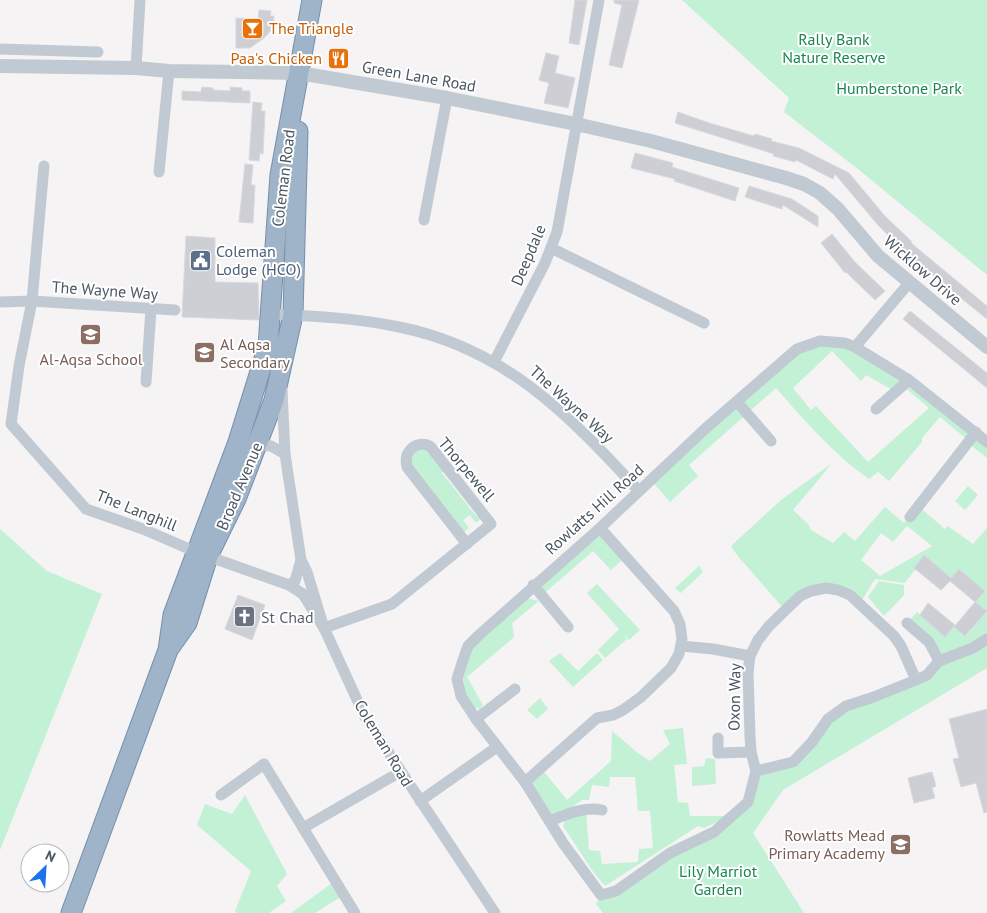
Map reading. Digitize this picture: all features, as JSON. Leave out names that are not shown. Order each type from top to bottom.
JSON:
[{"type":"highway","name":"Coleman Road","points":[[271,314],[280,175],[312,0]]},
{"type":"highway","name":"Coleman Road","points":[[293,315],[299,73]]},
{"type":"highway","name":"Broad Avenue","points":[[71,913],[168,650],[187,623],[202,554],[268,346],[271,314]]},
{"type":"highway","name":"Broad Avenue","points":[[202,554],[236,499],[274,400],[293,315]]},
{"type":"street","points":[[136,68],[140,0]]},
{"type":"street","name":"Deepdale","points":[[494,362],[538,278],[551,248],[561,215],[599,0]]},
{"type":"street","points":[[0,49],[98,52]]},
{"type":"street","points":[[42,50],[42,66]]},
{"type":"street","name":"Green Lane Road","points":[[0,66],[299,73],[447,98],[651,141],[786,178],[804,184],[820,193]]},
{"type":"street","points":[[159,172],[168,71]]},
{"type":"street","points":[[424,220],[447,98]]},
{"type":"street","name":"The Langhill","points":[[44,166],[32,301],[5,424],[86,509],[289,585],[303,594],[324,628]]},
{"type":"street","name":"Wicklow Drive","points":[[820,193],[838,209],[878,256],[987,347]]},
{"type":"street","points":[[551,248],[704,323]]},
{"type":"street","points":[[855,347],[910,283]]},
{"type":"street","name":"The Wayne Way","points":[[0,302],[32,301],[175,310]]},
{"type":"street","points":[[146,382],[151,309]]},
{"type":"street","name":"The Wayne Way","points":[[271,314],[353,319],[400,327],[457,344],[494,362],[528,384],[589,437],[639,491]]},
{"type":"street","name":"Rowlatts Hill Road","points":[[602,895],[563,843],[525,782],[476,719],[461,696],[457,679],[468,646],[600,528],[706,428],[797,349],[820,341],[845,343],[855,347],[909,380],[987,442]]},
{"type":"street","name":"Coleman Road","points":[[281,368],[285,454],[301,560],[308,572],[324,628],[364,717],[495,913]]},
{"type":"street","points":[[876,409],[909,380]]},
{"type":"street","points":[[737,402],[771,441]]},
{"type":"street","points":[[910,517],[976,432]]},
{"type":"street","points":[[238,442],[256,446],[271,446],[285,454]]},
{"type":"street","name":"Thorpewell","points":[[324,628],[392,604],[467,544],[492,524],[430,446],[422,444],[414,446],[407,453],[406,467],[467,544]]},
{"type":"street","points":[[525,782],[597,718],[613,715],[623,710],[641,696],[670,668],[681,646],[682,632],[677,618],[660,595],[600,528]]},
{"type":"street","name":"Coleman Road","points":[[289,585],[295,581],[301,560]]},
{"type":"street","points":[[533,586],[568,627]]},
{"type":"street","name":"Oxon Way","points":[[602,895],[616,891],[653,864],[682,847],[714,832],[748,802],[756,771],[751,752],[748,673],[750,656],[758,640],[769,626],[796,600],[811,591],[832,588],[855,598],[894,636],[916,680]]},
{"type":"street","points":[[907,624],[929,642],[939,662]]},
{"type":"street","points":[[756,771],[793,762],[812,742],[828,719],[846,706],[916,680],[926,675],[939,662],[973,648],[987,639]]},
{"type":"street","points":[[681,646],[713,649],[750,656]]},
{"type":"street","points":[[476,719],[515,688]]},
{"type":"street","points":[[718,738],[718,753],[751,752]]},
{"type":"street","points":[[420,801],[497,747]]},
{"type":"street","points":[[221,795],[264,764],[354,913]]},
{"type":"street","points":[[303,828],[400,772]]},
{"type":"street","points":[[550,821],[565,815],[594,808],[602,810]]},
{"type":"green space","name":"Humberstone Park","points":[[682,0],[987,0],[987,275],[858,169],[784,112],[789,98]]},
{"type":"green space","points":[[845,343],[987,442],[987,458],[940,417],[922,438],[922,442],[889,481],[878,472],[869,479],[832,448],[776,388],[689,465],[698,476],[670,502],[651,480],[797,349]],"holes":[[[832,351],[861,381],[866,375],[896,392],[903,386],[929,408],[868,462],[816,406],[811,410],[793,388]]]},
{"type":"green space","points":[[425,448],[444,470],[442,473],[476,516],[479,514],[482,518],[476,523],[470,515],[463,520],[469,528],[464,532],[410,465],[414,450]]},
{"type":"green space","points":[[831,464],[793,510],[808,524],[811,530],[833,543],[844,532],[855,541],[885,507],[904,523],[918,506],[945,529],[948,526],[973,544],[987,528],[987,611],[975,602],[984,590],[959,569],[951,578],[925,556],[905,583],[875,579],[860,603],[826,588],[785,610],[731,546],[781,500]],"holes":[[[907,526],[932,546],[880,576],[861,560],[881,533],[893,542]]]},
{"type":"green space","points":[[968,486],[978,495],[965,510],[955,501]]},
{"type":"green space","points":[[600,528],[623,559],[611,570],[593,551],[541,596],[533,585]]},
{"type":"green space","points":[[0,529],[47,571],[102,594],[0,850]]},
{"type":"green space","points":[[699,566],[703,572],[681,593],[675,588]]},
{"type":"green space","points":[[879,581],[904,585],[904,595],[884,616],[868,597]]},
{"type":"green space","points":[[597,584],[640,630],[629,640],[623,633],[627,639],[605,658],[598,650],[619,629],[587,593]]},
{"type":"green space","points":[[527,598],[539,601],[512,623],[514,637],[467,677],[483,705],[480,709],[474,707],[465,692],[463,677],[473,647]]},
{"type":"green space","name":"Lily Marriot Garden","points":[[987,611],[987,668],[783,790],[753,833],[804,913],[603,913],[596,904],[601,895],[653,864],[676,856],[714,832],[741,810],[756,771],[793,762],[828,719],[916,680],[939,661],[907,623],[917,612],[945,636],[953,627],[966,636]]},
{"type":"green space","points":[[560,653],[578,671],[597,653],[603,660],[573,687],[549,661]]},
{"type":"green space","points":[[540,698],[548,709],[537,719],[527,710]]},
{"type":"green space","points":[[683,728],[687,764],[674,765],[678,802],[688,803],[690,816],[730,816],[704,828],[698,826],[605,886],[594,873],[563,826],[566,819],[586,812],[589,850],[600,851],[602,864],[638,862],[639,849],[653,848],[650,811],[638,811],[635,777],[610,777],[609,787],[592,785],[589,800],[582,800],[550,821],[525,783],[541,768],[567,800],[611,761],[612,731],[650,761],[670,744],[663,730]]},
{"type":"green space","points":[[706,758],[715,759],[716,784],[692,786],[692,767],[704,766]]},
{"type":"green space","points":[[245,795],[287,874],[277,886],[286,901],[269,913],[237,913],[235,911],[251,871],[197,825],[205,804],[232,814]]},
{"type":"green space","points":[[332,883],[344,895],[315,913],[291,913]]},
{"type":"building","points":[[575,0],[587,0],[579,45],[569,43]]},
{"type":"building","points":[[614,0],[639,0],[622,68],[609,65],[622,5],[614,3]]},
{"type":"building","points":[[259,10],[271,11],[270,16],[274,16],[273,28],[264,38],[250,48],[236,48],[236,18],[258,19]]},
{"type":"building","points":[[546,53],[559,56],[555,73],[575,78],[568,108],[544,103],[549,83],[539,80]]},
{"type":"building","points":[[202,87],[230,91],[230,87],[242,88],[242,91],[250,91],[250,103],[182,100],[182,91],[201,92]]},
{"type":"building","points":[[253,102],[262,103],[261,111],[265,111],[263,154],[260,153],[259,161],[249,160]]},
{"type":"building","points":[[678,112],[709,123],[754,136],[755,134],[772,139],[771,141],[799,148],[849,173],[884,215],[911,243],[987,306],[987,319],[906,254],[878,225],[835,174],[833,179],[796,160],[795,162],[773,156],[774,154],[675,123]]},
{"type":"building","points":[[635,153],[673,163],[672,167],[739,188],[735,201],[674,181],[675,179],[631,168]]},
{"type":"building","points":[[245,164],[253,165],[251,185],[255,185],[253,223],[239,222]]},
{"type":"building","points":[[749,186],[792,199],[818,216],[818,227],[783,205],[782,209],[745,197]]},
{"type":"building","points":[[832,234],[855,262],[885,291],[875,300],[845,273],[821,243]]},
{"type":"building","name":"Coleman Lodge (HCO)","points":[[186,236],[215,238],[215,282],[258,283],[259,320],[182,317]]},
{"type":"building","points":[[910,311],[987,373],[987,388],[903,319]]},
{"type":"building","points":[[924,555],[951,578],[959,569],[985,591],[975,602],[950,581],[941,590],[914,568]]},
{"type":"building","name":"St Chad","points":[[238,595],[265,605],[252,640],[225,629]]},
{"type":"building","points":[[975,602],[987,611],[965,636],[954,627]]},
{"type":"building","points":[[928,603],[955,625],[945,637],[920,615]]},
{"type":"building","points":[[987,709],[987,812],[984,813],[976,783],[961,787],[953,759],[959,758],[949,719]]},
{"type":"building","points":[[932,772],[936,786],[932,788],[935,798],[914,803],[908,778]]},
{"type":"place","name":"The Triangle","points":[[253,28]]},
{"type":"place","name":"Paa's Chicken","points":[[338,58]]},
{"type":"place","name":"Coleman Lodge (HCO)","points":[[200,260]]},
{"type":"place","name":"Al-Aqsa School","points":[[91,335]]},
{"type":"place","name":"Al Aqsa Secondary","points":[[204,353]]},
{"type":"place","name":"St Chad","points":[[245,617]]},
{"type":"place","name":"Rowlatts Mead Primary Academy","points":[[901,844]]},
{"type":"park label","name":"Rally Bank Nature Reserve","points":[[834,48]]}]
